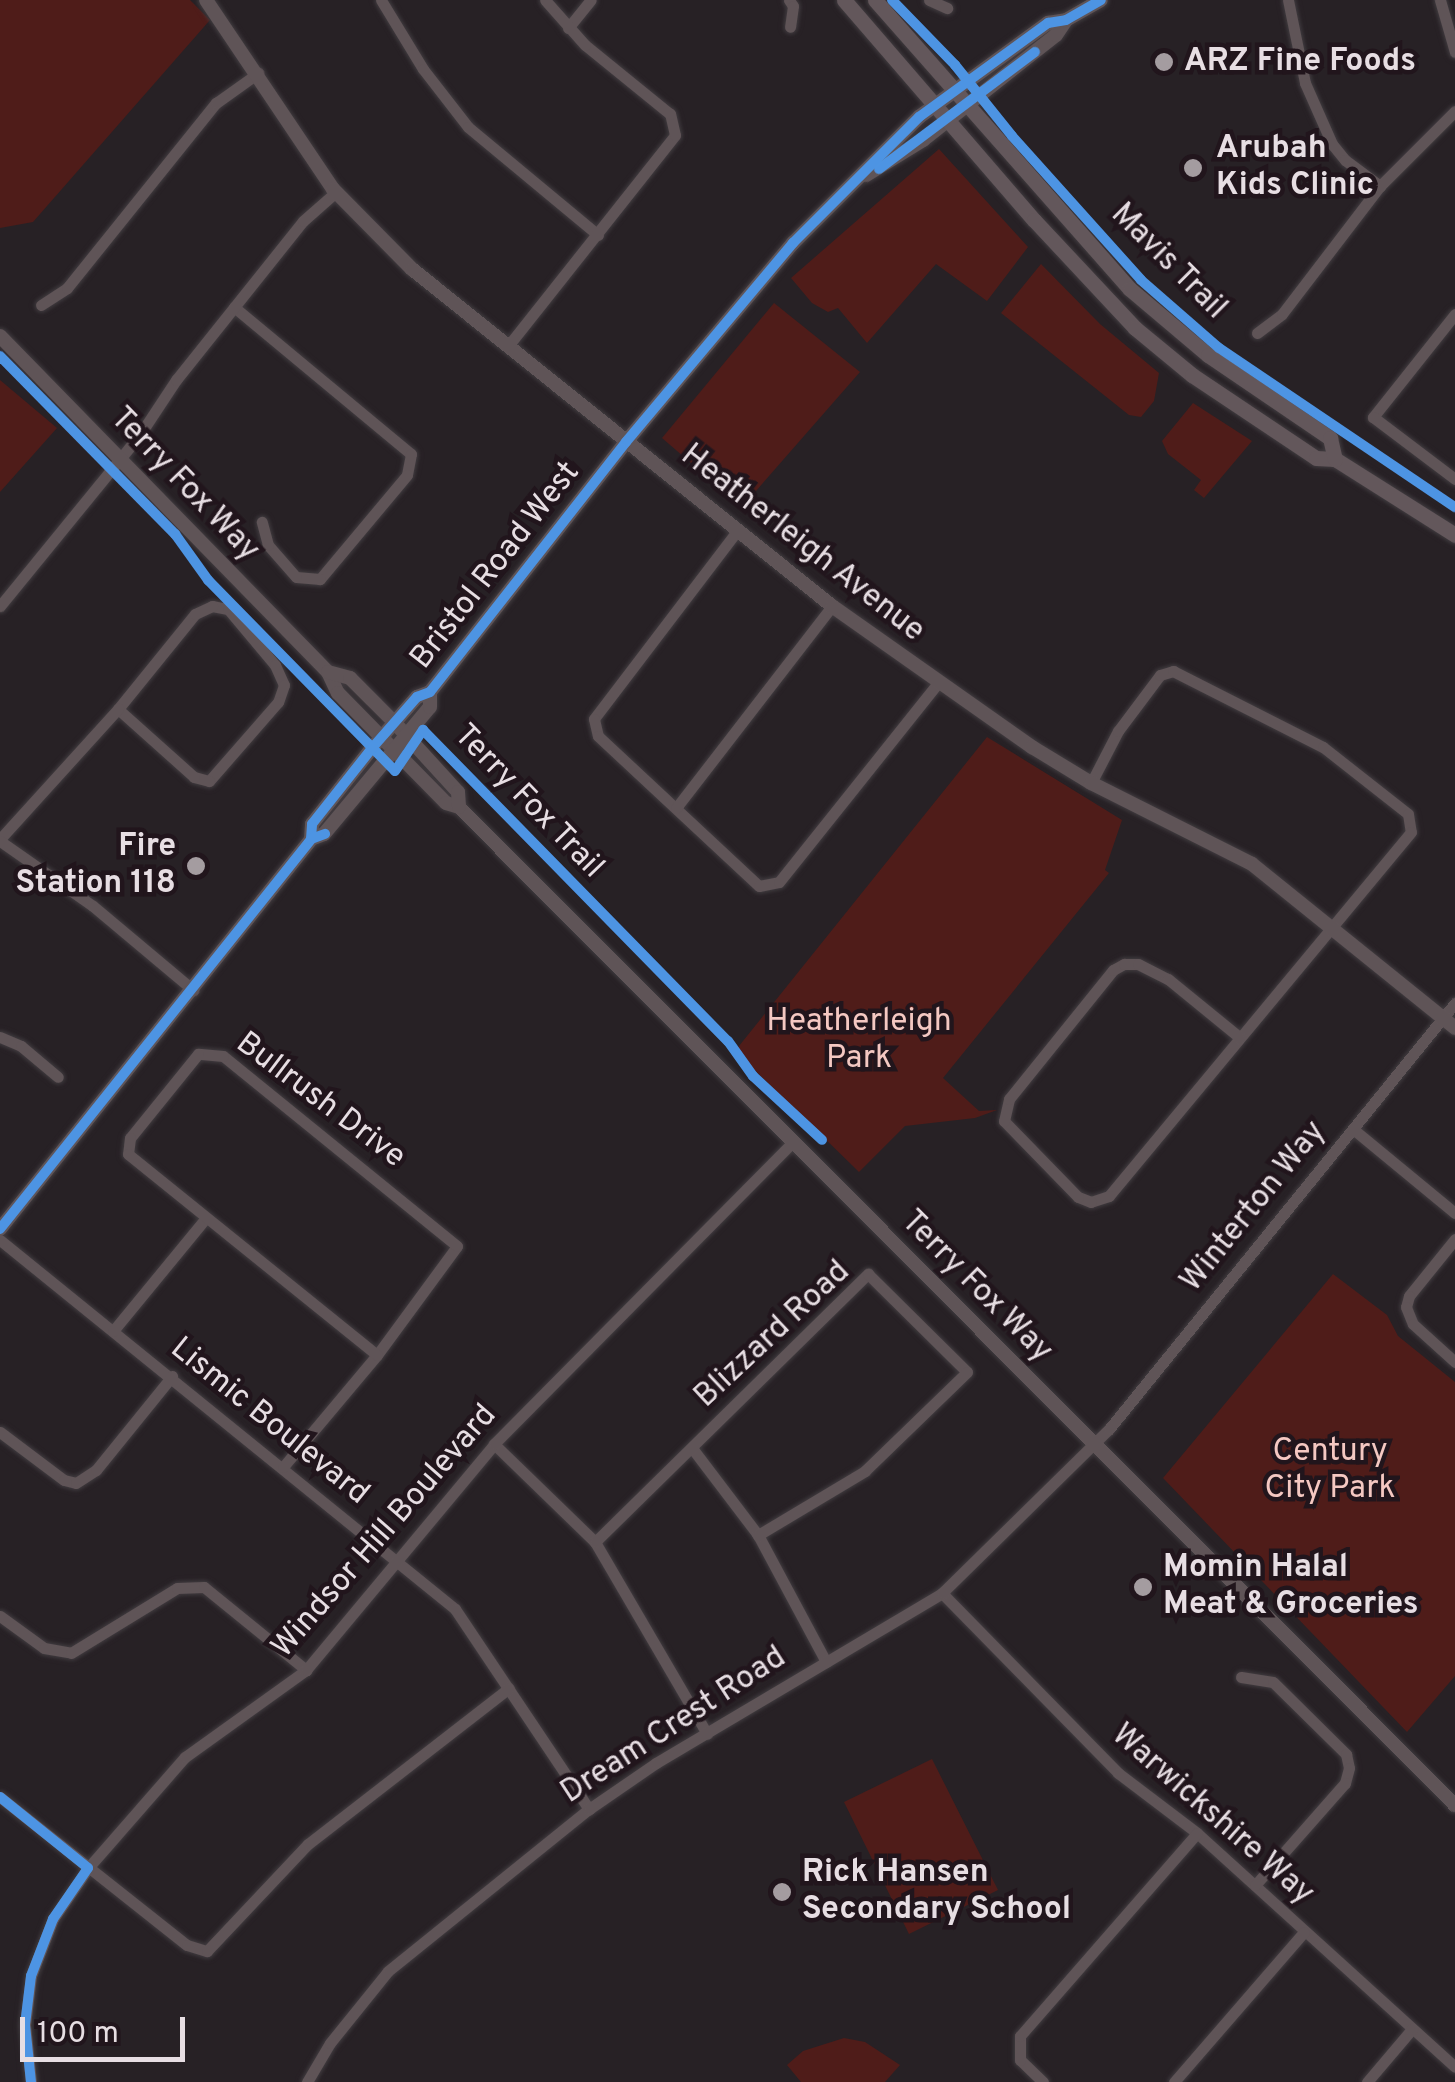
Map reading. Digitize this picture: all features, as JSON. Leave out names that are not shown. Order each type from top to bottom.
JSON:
[{"type":"main road","points":[[844,0],[1134,328],[1192,375],[1316,458],[1335,459],[1455,535]]},
{"type":"main road","points":[[875,0],[1130,288],[1208,355],[1330,438],[1335,459]]},
{"type":"street","name":"Heatherleigh Avenue","points":[[206,0],[336,192],[396,255],[832,606],[938,683],[1091,783],[1252,864],[1449,1023]]},
{"type":"street","points":[[381,0],[424,69],[468,127],[598,236]]},
{"type":"street","points":[[508,346],[673,140],[675,122],[568,28],[545,0]]},
{"type":"street","points":[[568,28],[591,0]]},
{"type":"street","points":[[790,0],[790,27]]},
{"type":"street","points":[[929,0],[947,8]]},
{"type":"street","points":[[1288,0],[1305,83],[1332,144],[1345,160],[1380,186]]},
{"type":"street","points":[[1440,0],[1455,52]]},
{"type":"street","name":"Bristol Road West","points":[[311,839],[312,824],[394,722],[417,696],[430,692],[626,442],[793,243],[861,178],[878,153],[954,90],[1048,24],[1066,20],[1096,1]]},
{"type":"street","name":"Bristol Road West","points":[[861,178],[890,164],[948,120],[1056,35],[1066,20]]},
{"type":"street","points":[[41,305],[68,288],[216,103],[258,73]]},
{"type":"street","points":[[1257,333],[1282,314],[1380,186],[1455,111]]},
{"type":"street","points":[[0,606],[303,221],[336,192]]},
{"type":"street","points":[[234,307],[411,454],[407,475],[320,578],[296,576],[268,545],[262,522]]},
{"type":"street","points":[[1455,314],[1372,417],[1455,479]]},
{"type":"street","name":"Terry Fox Way","points":[[0,336],[328,672],[338,693],[446,804],[459,807],[1454,1803]]},
{"type":"street","points":[[738,530],[594,719],[598,736],[759,886],[773,885],[938,683]]},
{"type":"street","points":[[118,709],[194,778],[208,781],[278,702],[284,681],[228,609],[212,606],[195,614],[118,709],[0,840],[93,906],[193,990]]},
{"type":"street","points":[[676,808],[832,606]]},
{"type":"street","points":[[1091,783],[1118,731],[1160,676],[1173,671],[1323,747],[1402,806],[1412,832],[1109,1196],[1091,1202],[1078,1197],[1004,1121],[1009,1099],[1114,970],[1124,964],[1138,964],[1168,979],[1239,1038]]},
{"type":"street","name":"Terry Fox Way","points":[[328,672],[350,678],[394,722],[458,792],[459,807]]},
{"type":"street","name":"Bristol Road West","points":[[0,1229],[311,839],[324,834],[406,736],[430,706],[430,692]]},
{"type":"street","name":"Winterton Way","points":[[1095,1444],[1352,1130],[1449,1023],[1455,1004]]},
{"type":"street","points":[[0,1037],[21,1046],[58,1077]]},
{"type":"street","name":"Bullrush Drive","points":[[283,1466],[377,1355],[456,1253],[454,1240],[213,1052],[198,1054],[141,1122],[128,1146],[128,1154],[377,1355]]},
{"type":"street","points":[[1352,1130],[1455,1213]]},
{"type":"street","name":"Windsor Hill Boulevard","points":[[31,2082],[26,2025],[31,1976],[53,1919],[88,1868],[185,1757],[306,1670],[494,1444],[794,1142]]},
{"type":"street","points":[[113,1331],[205,1219]]},
{"type":"street","points":[[1455,1239],[1409,1296],[1406,1307],[1414,1324],[1455,1362]]},
{"type":"street","name":"Lismic Boulevard","points":[[0,1240],[455,1608],[590,1809]]},
{"type":"street","name":"Blizzard Road","points":[[595,1542],[868,1274],[967,1372],[865,1471],[758,1535]]},
{"type":"street","points":[[0,1432],[64,1480],[76,1483],[96,1470],[172,1376]]},
{"type":"street","points":[[494,1444],[595,1542],[707,1734]]},
{"type":"street","name":"Dream Crest Road","points":[[307,2082],[367,1994],[410,1950],[590,1809],[942,1593],[1095,1444]]},
{"type":"street","points":[[692,1448],[758,1535],[826,1662]]},
{"type":"street","points":[[0,1616],[54,1653],[70,1654],[176,1588],[204,1586],[306,1670]]},
{"type":"street","name":"Warwickshire Way","points":[[942,1593],[1118,1773],[1197,1834],[1455,2067]]},
{"type":"street","points":[[1240,1677],[1273,1682],[1346,1754],[1349,1768],[1345,1783],[1255,1885]]},
{"type":"street","points":[[0,1797],[187,1946],[207,1950],[308,1844],[509,1688]]},
{"type":"street","points":[[1043,2082],[1020,2060],[1020,2036],[1197,1834]]},
{"type":"street","points":[[1174,2082],[1304,1932]]},
{"type":"street","points":[[1367,2082],[1412,2029]]},
{"type":"green space","points":[[0,0],[190,0],[210,20],[33,222],[0,228]]},
{"type":"green space","points":[[939,149],[1028,247],[987,301],[936,264],[867,343],[838,308],[828,312],[812,303],[791,278]]},
{"type":"green space","points":[[1041,264],[1100,324],[1159,373],[1154,401],[1141,417],[1129,415],[1001,313]]},
{"type":"green space","points":[[774,303],[860,372],[742,507],[662,438]]},
{"type":"green space","points":[[0,380],[57,428],[0,492]]},
{"type":"green space","points":[[1193,403],[1252,441],[1204,498],[1194,490],[1201,480],[1168,454],[1162,441]]},
{"type":"green space","name":"Heatherleigh Park","points":[[987,737],[1122,820],[1105,870],[1109,873],[943,1078],[979,1111],[997,1110],[975,1118],[905,1126],[859,1172],[735,1051]]},
{"type":"green space","name":"Century City Park","points":[[1333,1274],[1387,1315],[1398,1336],[1455,1382],[1455,1676],[1407,1732],[1163,1478]]},
{"type":"green space","points":[[932,1759],[998,1890],[909,1934],[844,1802]]},
{"type":"green space","points":[[844,2038],[865,2042],[900,2065],[885,2082],[801,2082],[787,2065],[803,2051]]},
{"type":"cycle path","name":"Mavis Trail","points":[[892,0],[955,65],[1012,136],[1141,280],[1219,348],[1455,507]]},
{"type":"cycle path","points":[[311,839],[312,824],[373,747],[417,697],[430,692],[626,442],[793,243],[919,117],[1048,23],[1066,20],[1101,0]]},
{"type":"cycle path","points":[[879,169],[1035,52]]},
{"type":"cycle path","name":"Terry Fox Trail","points":[[0,356],[175,534],[208,580],[395,771],[423,730],[728,1041],[753,1076],[822,1140]]},
{"type":"cycle path","points":[[0,1229],[311,839],[325,834]]},
{"type":"cycle path","points":[[0,1797],[88,1868],[53,1919],[31,1976],[25,2025],[31,2082]]},
{"type":"place","name":"ARZ Fine Foods","points":[[1164,62]]},
{"type":"place","name":"Arubah Kids Clinic","points":[[1193,168]]},
{"type":"place","name":"Fire Station 118","points":[[196,866]]},
{"type":"place","name":"Momin Halal Meat & Groceries","points":[[1143,1587]]},
{"type":"place","name":"Rick Hansen Secondary School","points":[[782,1892]]}]
